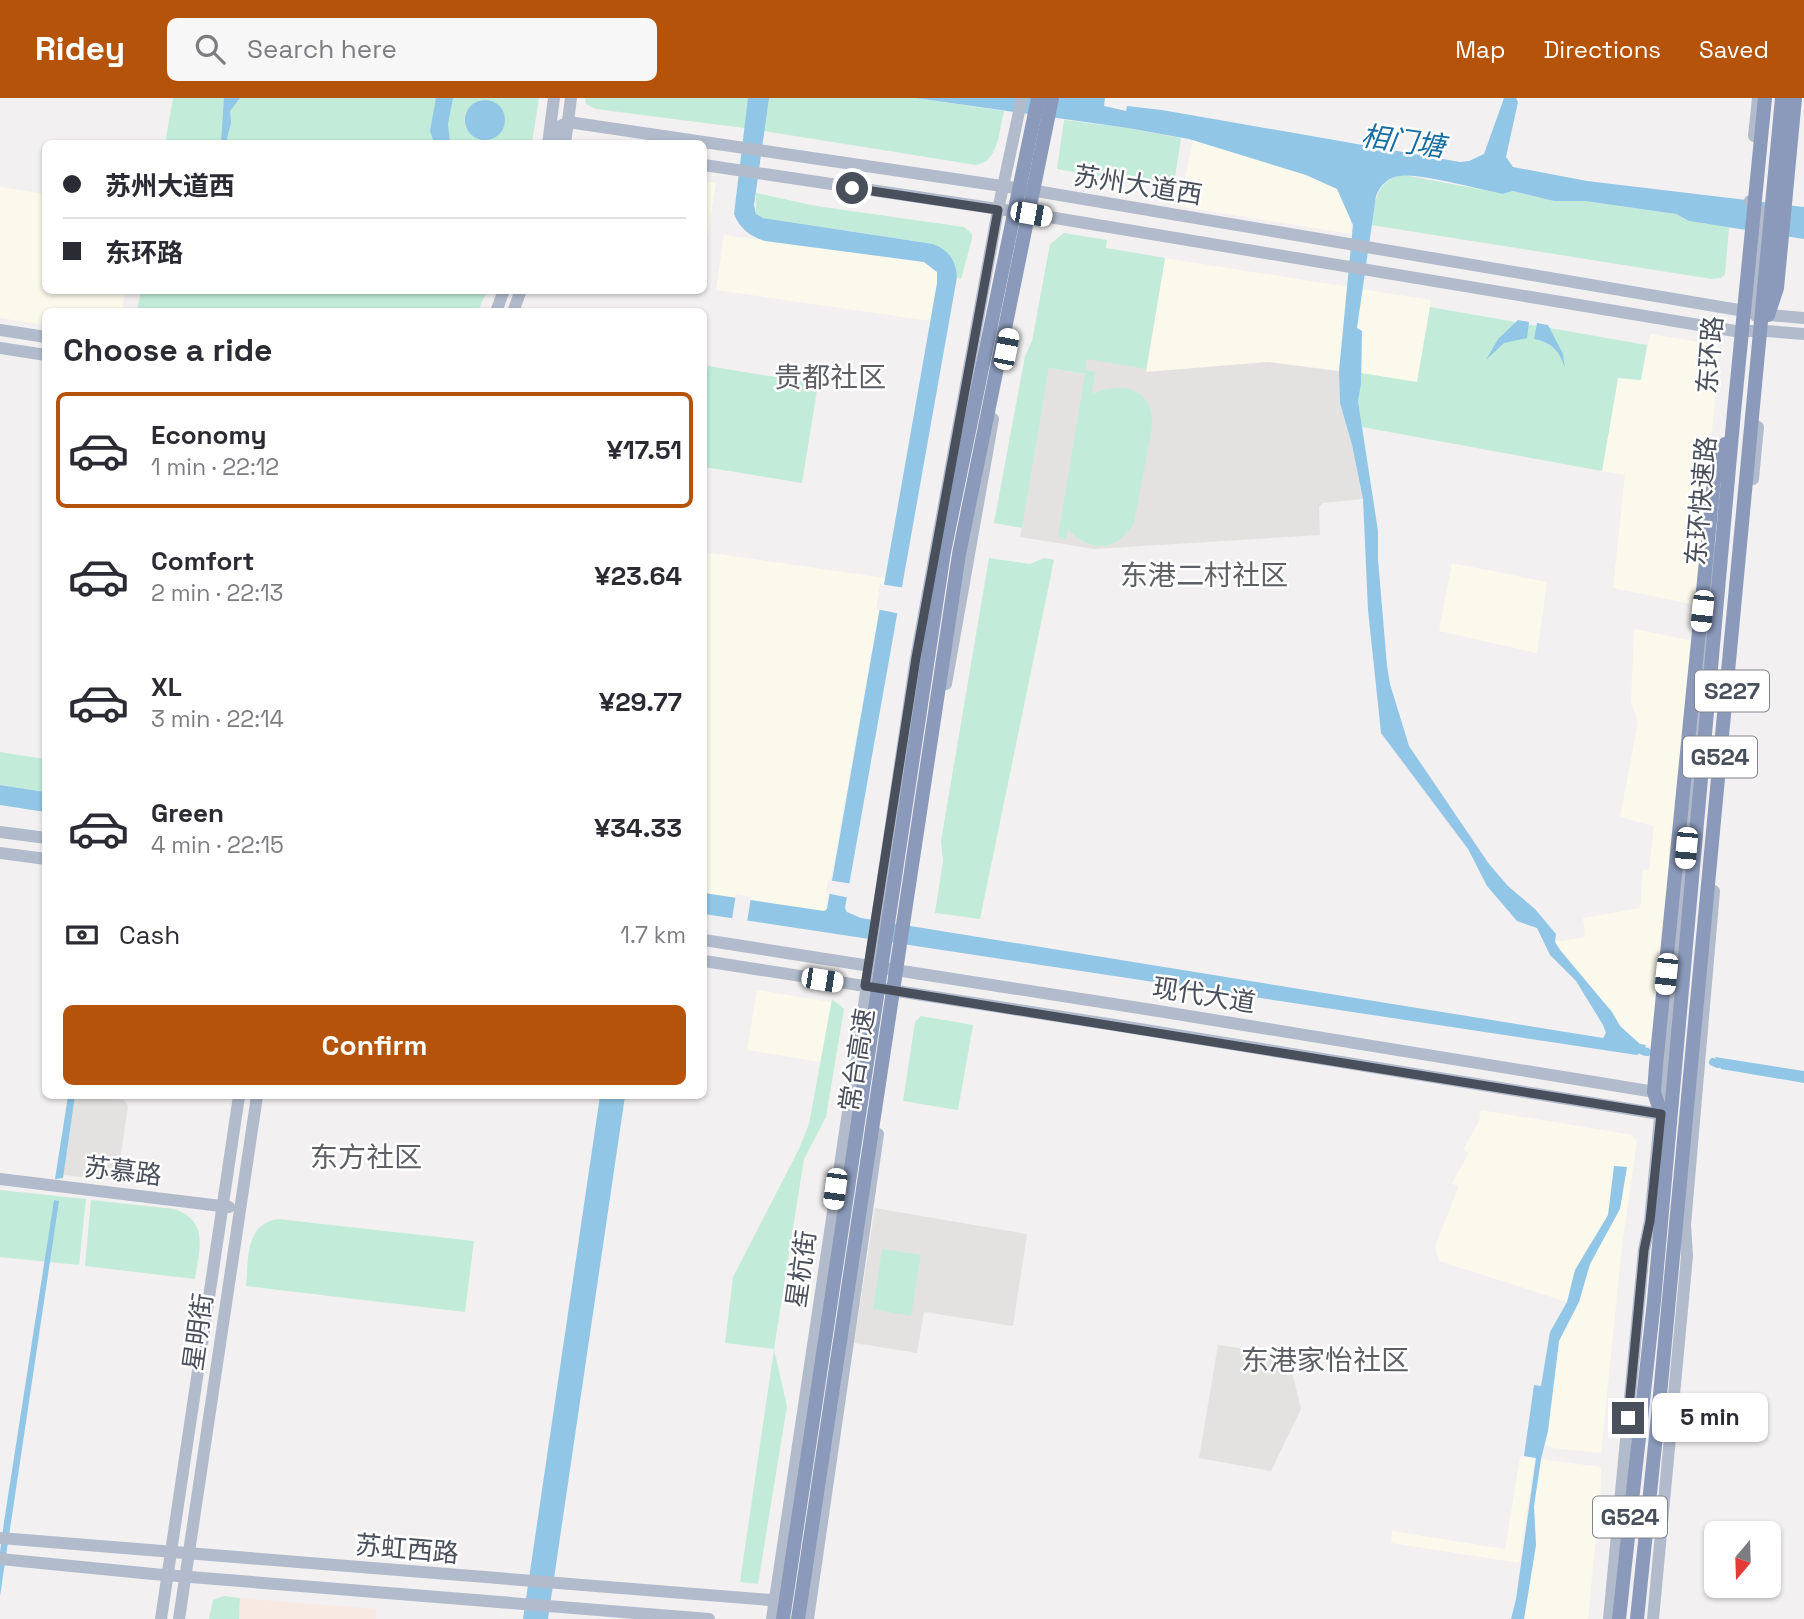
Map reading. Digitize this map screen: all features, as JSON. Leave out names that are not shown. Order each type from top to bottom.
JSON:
[{"type":"highway","name":"常台高速","points":[[783,1619],[944,552],[1038,98]]},
{"type":"highway","name":"常台高速","points":[[798,1619],[959,554],[1053,98]]},
{"type":"highway","name":"东环快速路","points":[[1619,1619],[1656,1273],[1731,408],[1765,98]]},
{"type":"highway","name":"东环快速路","points":[[1637,1619],[1782,98]]},
{"type":"highway","points":[[1768,315],[1777,288],[1778,240],[1795,98]]},
{"type":"highway","points":[[1661,1114],[1658,1093],[1671,928],[1714,480],[1731,408]]},
{"type":"main road","points":[[549,137],[554,98]]},
{"type":"main road","points":[[566,140],[571,98]]},
{"type":"main road","name":"星杭街","points":[[772,1619],[920,632],[998,210],[1022,98]]},
{"type":"main road","points":[[808,1619],[902,971],[958,617],[1053,98]]},
{"type":"main road","name":"东环路","points":[[1658,1093],[1731,408],[1743,331],[1744,240],[1758,98]]},
{"type":"main road","points":[[1778,240],[1788,98]]},
{"type":"main road","points":[[549,137],[568,122]]},
{"type":"main road","name":"苏州大道西","points":[[568,122],[692,140]]},
{"type":"main road","name":"苏州大道西","points":[[707,142],[1035,191],[1768,315],[1804,318]]},
{"type":"main road","name":"苏州大道西","points":[[707,166],[1031,214],[1743,331],[1804,334]]},
{"type":"main road","points":[[1749,196],[1761,213],[1759,238],[1744,311],[1766,331]]},
{"type":"main road","name":"东环路","points":[[1653,1619],[1687,1256],[1685,1225],[1696,1096],[1768,315]]},
{"type":"main road","points":[[0,330],[42,336]]},
{"type":"main road","points":[[1743,331],[1749,387],[1760,404]]},
{"type":"main road","points":[[0,348],[42,354]]},
{"type":"main road","points":[[0,832],[42,837]]},
{"type":"main road","points":[[0,853],[42,858]]},
{"type":"main road","name":"现代大道","points":[[707,940],[1658,1093],[1696,1096]]},
{"type":"main road","name":"现代大道","points":[[707,961],[1661,1114],[1695,1117]]},
{"type":"main road","name":"星明街","points":[[161,1619],[239,1099]]},
{"type":"main road","name":"星明街","points":[[179,1619],[257,1099]]},
{"type":"main road","points":[[1609,1619],[1644,1250],[1650,1221],[1661,1114]]},
{"type":"main road","points":[[1657,1151],[1691,1154]]},
{"type":"main road","name":"苏慕路","points":[[0,1179],[240,1209]]},
{"type":"main road","name":"苏虹西路","points":[[3,1538],[810,1605]]},
{"type":"main road","name":"苏虹西路","points":[[3,1559],[709,1619]]},
{"type":"shaded area","points":[[1193,140],[1306,175],[1332,186],[1337,189],[1350,214],[1352,234],[1182,207],[1180,203]]},
{"type":"shaded area","points":[[707,182],[716,183],[707,238]]},
{"type":"shaded area","points":[[0,187],[42,194],[42,294],[125,294],[122,308],[42,308],[42,325],[0,318]]},
{"type":"shaded area","points":[[724,235],[924,262],[937,272],[931,321],[716,290]]},
{"type":"shaded area","points":[[1106,248],[1165,258],[1146,372],[1268,362],[1339,371],[1340,403],[1363,499],[1323,503],[1319,507],[1320,535],[1094,549],[1020,537],[1049,368],[1084,374]]},
{"type":"shaded area","points":[[1165,258],[1431,300],[1417,382],[1268,362],[1146,372]]},
{"type":"shaded area","points":[[1650,334],[1716,345],[1719,356],[1696,605],[1613,588],[1625,475],[1602,471],[1618,378],[1641,380]]},
{"type":"shaded area","points":[[707,552],[885,578],[825,912],[707,893]]},
{"type":"shaded area","points":[[1452,563],[1547,582],[1537,653],[1439,631]]},
{"type":"shaded area","points":[[1634,629],[1694,641],[1656,1047],[1640,1044],[1627,1033],[1555,942],[1585,937],[1583,918],[1640,908],[1643,870],[1649,870],[1654,826],[1620,817],[1638,722],[1631,702]]},
{"type":"shaded area","points":[[757,990],[831,1002],[821,1062],[747,1050]]},
{"type":"shaded area","points":[[75,1099],[124,1100],[128,1106],[117,1181],[63,1175]]},
{"type":"shaded area","points":[[1481,1110],[1632,1135],[1637,1141],[1622,1246],[1601,1453],[1552,1448],[1545,1444],[1559,1341],[1579,1302],[1587,1272],[1596,1253],[1590,1243],[1575,1270],[1567,1302],[1439,1261],[1435,1247],[1458,1187],[1452,1183],[1469,1153],[1463,1150],[1479,1121]]},
{"type":"shaded area","points":[[875,1208],[1027,1234],[1013,1326],[924,1312],[917,1353],[854,1343]]},
{"type":"shaded area","points":[[1218,1345],[1288,1355],[1301,1409],[1271,1471],[1199,1458]]},
{"type":"shaded area","points":[[1520,1457],[1535,1459],[1519,1563],[1391,1543],[1392,1531],[1505,1549]]},
{"type":"shaded area","points":[[1541,1459],[1601,1467],[1588,1619],[1524,1619],[1536,1545],[1534,1506]]},
{"type":"shaded area","points":[[240,1598],[376,1609],[376,1619],[239,1619]]},
{"type":"green space","points":[[173,98],[539,98],[532,140],[166,140]]},
{"type":"green space","points":[[585,98],[917,98],[1004,111],[994,151],[984,163],[976,165],[744,128],[596,109],[586,104]]},
{"type":"green space","points":[[1064,120],[1181,138],[1173,190],[1057,169]]},
{"type":"green space","points":[[1404,175],[1503,194],[1513,191],[1554,201],[1585,201],[1676,214],[1689,221],[1729,227],[1725,274],[1721,278],[1712,279],[1371,225],[1378,193],[1388,181]]},
{"type":"green space","points":[[756,193],[816,206],[964,227],[972,234],[972,239],[961,279],[957,277],[950,258],[933,244],[763,218],[756,214]]},
{"type":"green space","points":[[1064,233],[1107,240],[1106,248],[1165,258],[1146,369],[1087,359],[1085,370],[1095,372],[1092,394],[1112,388],[1139,393],[1146,400],[1152,421],[1134,523],[1120,540],[1103,546],[1086,542],[1068,529],[1066,539],[1058,537],[1085,374],[1049,368],[1022,528],[994,523],[1025,356],[1032,341],[1050,244]]},
{"type":"green space","points":[[140,294],[486,294],[479,308],[138,308]]},
{"type":"green space","points":[[1430,307],[1647,345],[1641,380],[1618,378],[1602,471],[1362,427],[1358,401],[1361,373],[1417,382]]},
{"type":"green space","points":[[708,366],[818,384],[802,483],[707,467]]},
{"type":"green space","points":[[989,558],[1030,564],[1044,558],[1054,560],[980,919],[935,913],[943,861],[941,841]]},
{"type":"green space","points":[[0,752],[42,759],[42,792],[0,785]]},
{"type":"green space","points":[[832,999],[844,1009],[826,1117],[804,1159],[774,1349],[725,1343],[733,1277],[798,1151],[809,1124]]},
{"type":"green space","points":[[921,1016],[973,1025],[958,1110],[903,1101],[915,1022]]},
{"type":"green space","points":[[0,1190],[86,1199],[79,1265],[0,1257]]},
{"type":"green space","points":[[91,1200],[174,1209],[185,1214],[198,1229],[200,1238],[195,1279],[85,1266]]},
{"type":"green space","points":[[278,1219],[474,1241],[465,1312],[246,1286],[248,1255],[254,1236],[267,1222]]},
{"type":"green space","points":[[882,1249],[921,1255],[911,1316],[873,1309]]},
{"type":"green space","points":[[774,1349],[787,1406],[758,1584],[740,1582]]},
{"type":"green space","points":[[224,1596],[240,1598],[239,1619],[209,1619],[213,1600]]},
{"type":"water","points":[[224,98],[240,98],[230,111],[227,140],[221,140]]},
{"type":"water","points":[[436,98],[453,98],[448,124],[450,140],[433,140],[430,131]]},
{"type":"water","points":[[748,98],[769,98],[754,205],[756,214],[763,218],[933,244],[939,246],[953,261],[957,277],[845,908],[847,912],[861,918],[1603,1038],[1606,1033],[1603,1025],[1576,981],[1550,955],[1537,928],[1517,921],[1487,886],[1468,849],[1381,733],[1368,610],[1363,499],[1340,403],[1339,371],[1353,225],[1337,189],[1306,175],[1189,139],[916,98],[1105,98],[1104,106],[1126,111],[1127,106],[1162,110],[1460,162],[1484,154],[1504,98],[1516,98],[1518,102],[1506,157],[1513,167],[1587,181],[1804,207],[1804,239],[1689,221],[1676,214],[1585,201],[1554,201],[1513,191],[1503,194],[1419,177],[1392,178],[1382,185],[1376,196],[1357,328],[1362,331],[1358,401],[1378,531],[1387,666],[1409,746],[1489,864],[1508,886],[1535,909],[1556,934],[1555,942],[1560,950],[1612,1012],[1620,1026],[1640,1044],[1646,1045],[1643,1051],[1637,1055],[707,914],[707,893],[824,911],[827,909],[937,283],[937,272],[924,262],[765,241],[742,228],[734,214]]},
{"type":"water","points":[[485,100],[499,106],[505,120],[499,134],[485,140],[471,134],[465,120],[471,106]]},
{"type":"water","points":[[1518,320],[1529,322],[1527,338],[1504,343],[1486,360],[1498,339]]},
{"type":"water","points":[[1537,323],[1548,325],[1563,354],[1565,368],[1554,349],[1534,339]]},
{"type":"water","points":[[0,785],[42,792],[42,812],[0,805]]},
{"type":"water","points":[[1715,1057],[1804,1071],[1804,1083],[1721,1069]]},
{"type":"water","points":[[68,1099],[75,1099],[63,1178],[55,1179]]},
{"type":"water","points":[[600,1099],[625,1099],[548,1619],[523,1619]]},
{"type":"water","points":[[1614,1166],[1627,1167],[1620,1209],[1590,1264],[1579,1302],[1559,1341],[1548,1431],[1534,1506],[1536,1545],[1524,1619],[1511,1619],[1536,1458],[1524,1456],[1534,1385],[1541,1386],[1550,1332],[1567,1302],[1575,1270],[1608,1215]]},
{"type":"water","points":[[54,1200],[59,1201],[0,1596],[0,1552],[4,1522]]},
{"type":"pier","points":[[880,584],[906,588],[901,614],[876,609]]},
{"type":"pier","points":[[828,880],[853,884],[850,898],[826,893]]},
{"type":"pier","points":[[736,894],[751,897],[747,922],[732,919]]},
{"type":"waterway","points":[[1643,1051],[1647,1052]]},
{"type":"waterway","points":[[1713,1062],[1718,1064]]},
{"type":"district","name":"贵都社区","points":[[830,377]]},
{"type":"district","name":"东港二村社区","points":[[1204,575]]},
{"type":"district","name":"东方社区","points":[[366,1157]]},
{"type":"district","name":"东港家怡社区","points":[[1325,1360]]},
{"type":"route","points":[[852,188],[998,210],[916,658],[865,986],[1661,1114],[1650,1221],[1644,1250],[1628,1418]]},
{"type":"water label","name":"相门塘","points":[[1403,141]]}]
